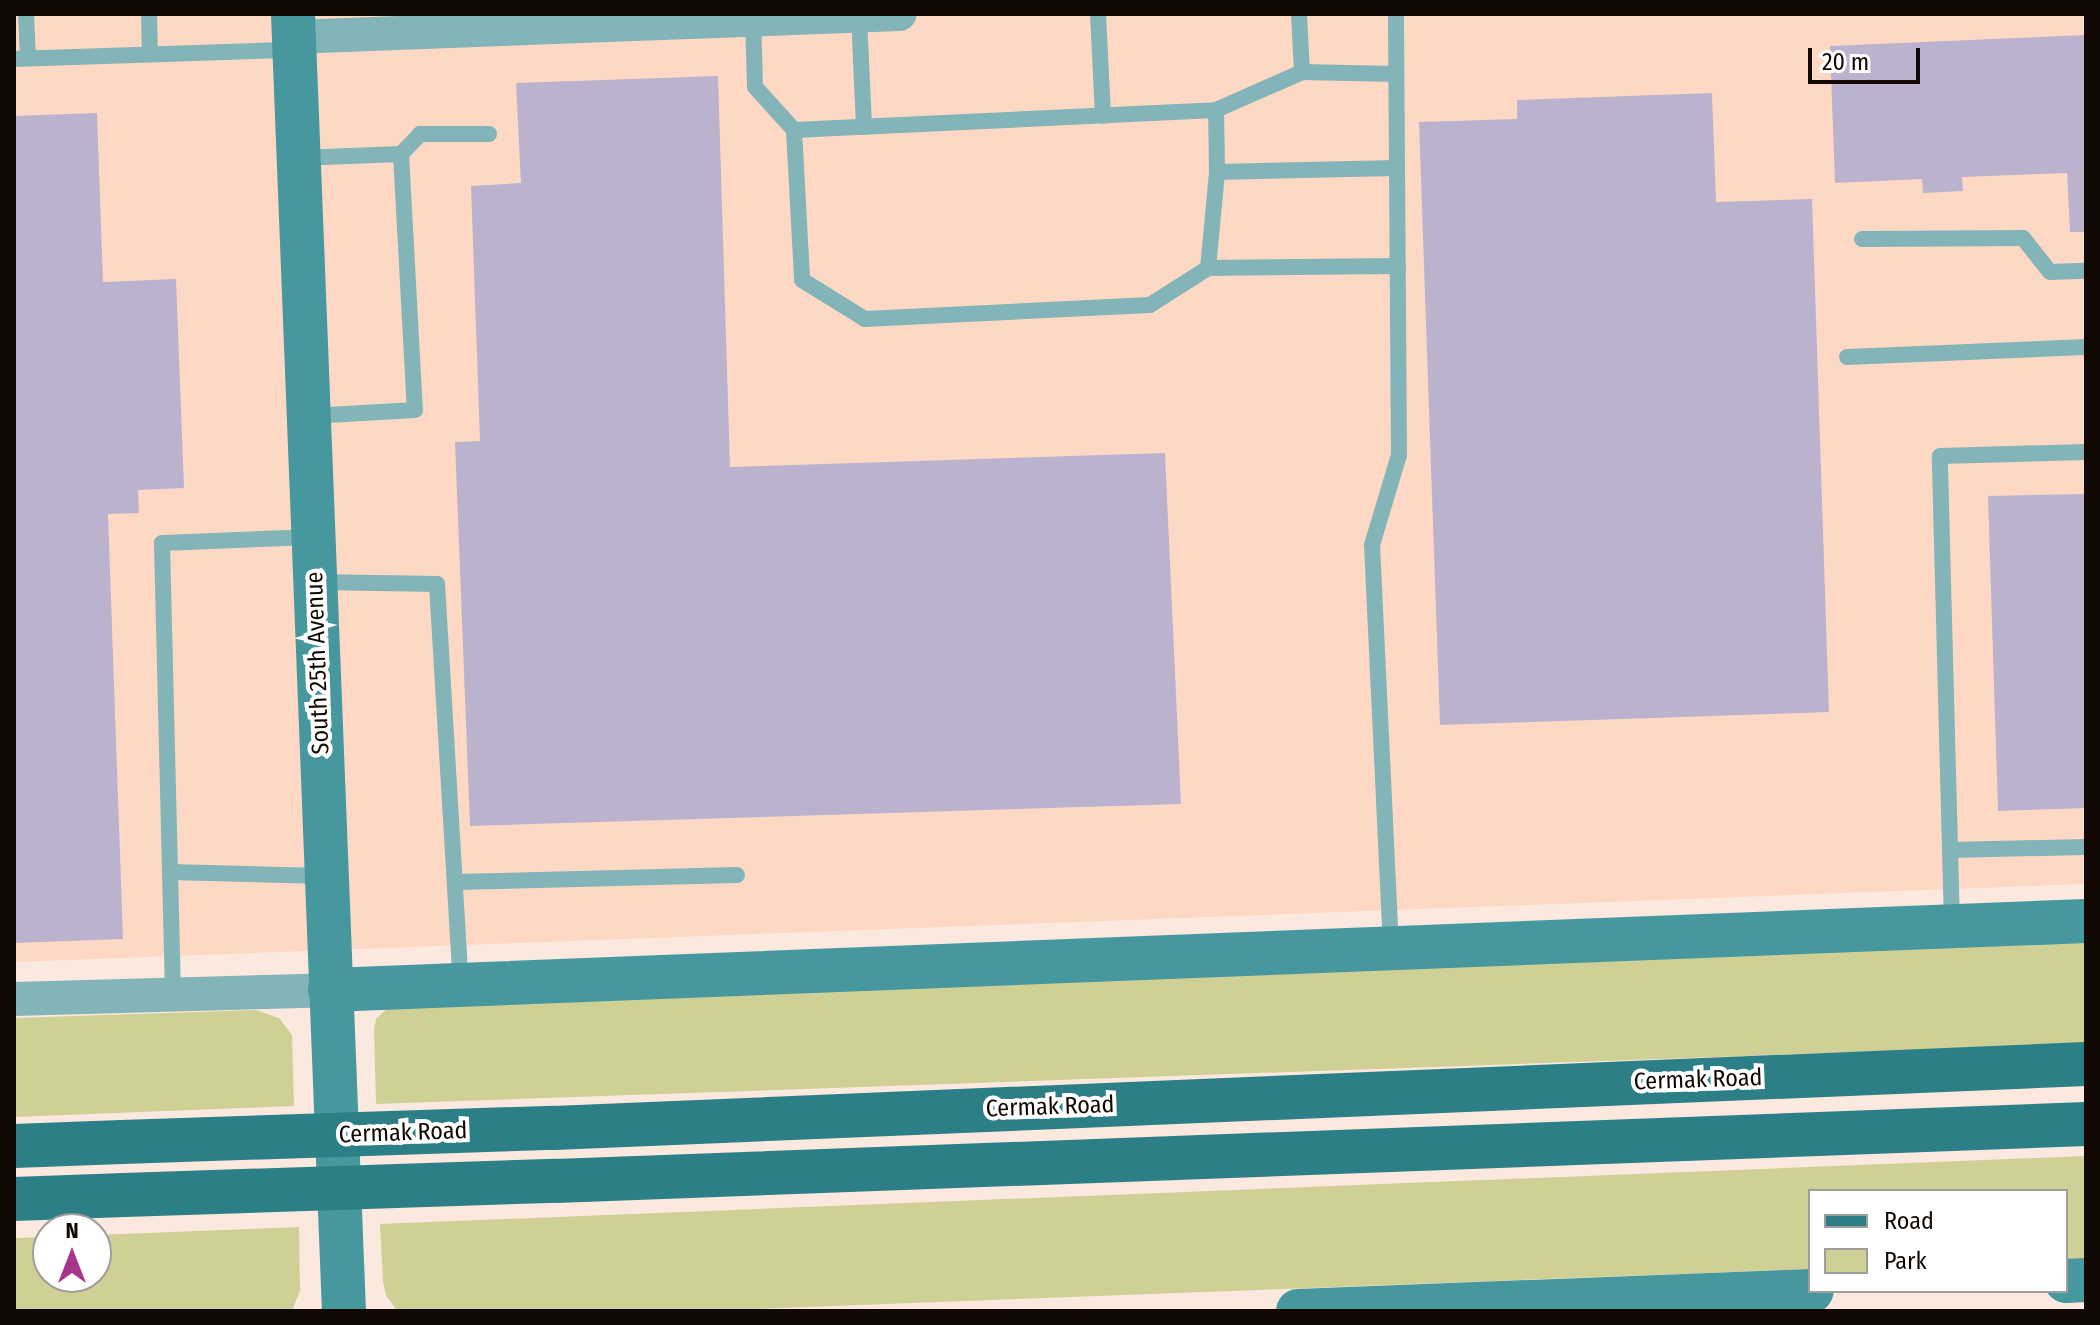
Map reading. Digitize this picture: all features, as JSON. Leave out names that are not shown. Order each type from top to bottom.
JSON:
[{"type":"main road","name":"South 25th Avenue","points":[[293,34],[344,1311]]},
{"type":"main road","points":[[330,990],[2086,921]]},
{"type":"main road","name":"Cermak Road","points":[[14,1146],[554,1128],[2086,1064]]},
{"type":"main road","points":[[14,1199],[2086,1124]]},
{"type":"main road","points":[[1298,1311],[1530,1307],[1808,1291]]},
{"type":"street","points":[[293,34],[546,21],[900,14]]},
{"type":"street","points":[[14,999],[330,990]]},
{"type":"lane","points":[[26,14],[21,58],[150,54],[293,34]]},
{"type":"lane","points":[[149,14],[150,54]]},
{"type":"lane","points":[[1098,14],[1103,116]]},
{"type":"lane","points":[[1299,14],[1302,72]]},
{"type":"lane","points":[[1392,948],[1372,545],[1399,455],[1396,14]]},
{"type":"lane","points":[[859,16],[864,127]]},
{"type":"lane","points":[[753,19],[755,87],[794,130],[802,280],[865,319],[1150,305],[1208,268],[1398,266]]},
{"type":"lane","points":[[794,130],[1216,110],[1302,72],[1396,74]]},
{"type":"lane","points":[[1208,268],[1217,172],[1216,110]]},
{"type":"lane","points":[[298,158],[401,154],[420,134],[489,134]]},
{"type":"lane","points":[[308,416],[415,410],[401,154]]},
{"type":"lane","points":[[1217,172],[1397,168]]},
{"type":"lane","points":[[1862,239],[2023,238],[2050,272],[2086,271]]},
{"type":"lane","points":[[1847,357],[2086,347]]},
{"type":"lane","points":[[1952,926],[1940,456],[2086,452]]},
{"type":"lane","points":[[173,994],[162,543],[313,537]]},
{"type":"lane","points":[[315,582],[437,584],[461,985]]},
{"type":"lane","points":[[1951,850],[2086,847]]},
{"type":"lane","points":[[170,872],[326,876]]},
{"type":"lane","points":[[455,882],[737,875]]},
{"type":"shaded area","points":[[14,14],[2086,14],[2086,884],[14,962]]},
{"type":"green space","points":[[2086,941],[2086,1044],[376,1104],[374,1029],[376,1019],[391,1005]]},
{"type":"green space","points":[[256,1010],[279,1018],[292,1035],[294,1106],[14,1117],[14,1018]]},
{"type":"green space","points":[[2086,1156],[2086,1259],[2068,1260],[2068,1189],[1808,1189],[1808,1269],[702,1311],[397,1311],[386,1295],[383,1282],[380,1224]]},
{"type":"green space","points":[[299,1227],[300,1290],[292,1311],[14,1311],[14,1238],[32,1237],[32,1293],[112,1293],[112,1234]]},
{"type":"building","points":[[2086,35],[2086,232],[2070,232],[2067,173],[1962,177],[1963,191],[1923,193],[1922,179],[1835,183],[1830,46]]},
{"type":"building","points":[[718,76],[730,467],[1165,453],[1181,804],[470,826],[455,442],[480,441],[471,186],[521,183],[516,83]]},
{"type":"building","points":[[1712,93],[1716,202],[1812,199],[1829,712],[1440,725],[1419,122],[1517,119],[1517,100]]},
{"type":"building","points":[[97,113],[103,282],[176,279],[184,488],[138,490],[139,513],[108,514],[123,939],[14,943],[14,116]]},
{"type":"building","points":[[2086,494],[2086,808],[1998,811],[1988,496]]}]
